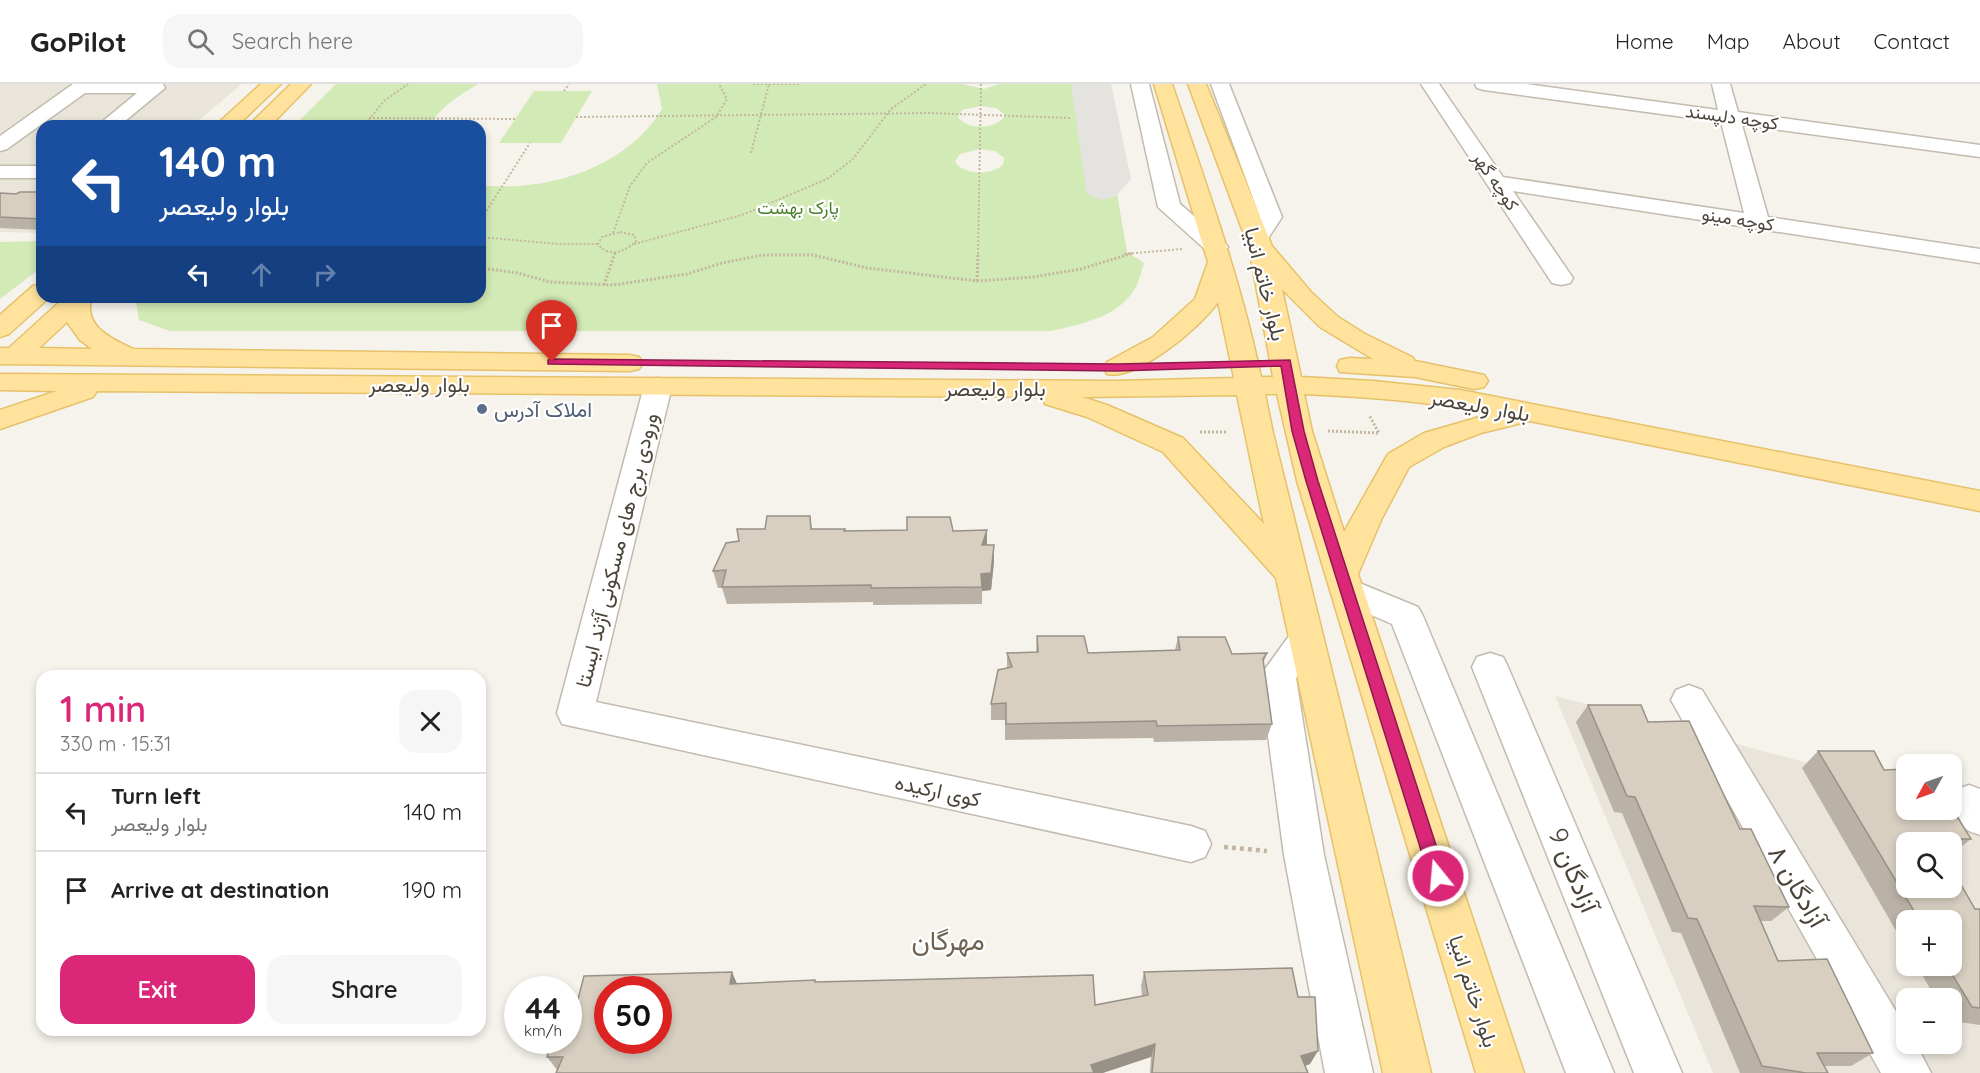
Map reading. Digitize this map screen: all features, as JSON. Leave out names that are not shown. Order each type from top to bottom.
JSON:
[{"type":"main road","points":[[232,120],[272,84]]},
{"type":"main road","points":[[265,120],[302,84]]},
{"type":"main road","name":"بلوار خاتم انبیا","points":[[1163,84],[1218,256],[1239,332],[1284,542],[1407,1073]]},
{"type":"main road","name":"بلوار خاتم انبیا","points":[[1197,84],[1260,248],[1298,431],[1500,1073]]},
{"type":"main road","points":[[1117,368],[1162,343],[1206,302],[1218,256],[1236,261],[1260,248],[1300,294],[1329,322],[1363,344],[1415,369]]},
{"type":"main road","points":[[0,316],[36,295]]},
{"type":"main road","points":[[0,329],[36,297]]},
{"type":"main road","points":[[8,356],[72,303]]},
{"type":"main road","points":[[0,420],[123,370],[80,324],[76,311],[78,303]]},
{"type":"main road","name":"بلوار ولیعصر","points":[[8,356],[123,370],[658,386],[1116,389],[1247,375]]},
{"type":"main road","name":"بلوار ولیعصر","points":[[0,382],[123,370],[1117,368],[1247,375],[1415,369],[1453,388],[1528,414],[1980,501]]},
{"type":"main road","name":"بلوار ولیعصر","points":[[1287,374],[1373,389],[1453,388],[1980,478]]},
{"type":"main road","points":[[1021,388],[1097,411],[1173,445],[1292,574]]},
{"type":"main road","points":[[1344,582],[1366,518],[1398,461],[1434,440],[1474,426],[1528,414]]},
{"type":"main road","points":[[1284,542],[1303,530],[1331,540]]},
{"type":"street","points":[[1140,84],[1169,207],[1218,256]]},
{"type":"street","points":[[1220,84],[1271,217],[1260,248]]},
{"type":"street","name":"کوچه گهر","points":[[1430,84],[1561,278]]},
{"type":"street","name":"کوچه دلپسند","points":[[1484,84],[1980,151]]},
{"type":"street","points":[[1721,84],[1758,222]]},
{"type":"street","points":[[0,145],[81,87],[156,88],[115,120]]},
{"type":"street","points":[[0,172],[36,172]]},
{"type":"street","name":"کوچه مینو","points":[[1496,182],[1980,256]]},
{"type":"street","name":"ورودی برج های مسکونی آژند ایستا","points":[[574,713],[658,386]]},
{"type":"street","points":[[1344,582],[1406,616],[1590,1073]]},
{"type":"street","points":[[1306,638],[1278,676],[1304,855],[1349,1073]]},
{"type":"street","name":"آزادگان 9","points":[[1490,668],[1658,1073]]},
{"type":"street","name":"آزادگان ۸","points":[[1689,700],[1907,1073]]},
{"type":"street","name":"کوی ارکیده","points":[[574,713],[1191,844]]},
{"type":"path","points":[[369,118],[384,101],[408,84]]},
{"type":"path","points":[[564,91],[569,84]]},
{"type":"path","points":[[614,233],[630,186],[647,163],[716,117],[727,99],[720,84]]},
{"type":"path","points":[[753,84],[799,84]]},
{"type":"path","points":[[598,244],[601,249],[615,252],[634,244],[689,232],[736,218],[825,180],[848,164],[886,113],[901,98],[926,84]]},
{"type":"path","points":[[977,281],[981,84]]},
{"type":"path","points":[[751,153],[769,85]]},
{"type":"path","points":[[576,117],[716,117],[886,113],[1071,118]]},
{"type":"path","points":[[369,118],[515,119]]},
{"type":"path","points":[[486,212],[531,143]]},
{"type":"path","points":[[598,244],[602,237],[614,233],[631,233],[636,238],[634,244]]},
{"type":"path","points":[[486,238],[558,244],[598,244]]},
{"type":"path","points":[[604,285],[615,252]]},
{"type":"path","points":[[486,269],[518,273],[550,282],[604,285],[687,274],[722,263],[764,255],[813,255],[867,268],[977,281],[1034,277],[1081,269],[1127,253],[1218,256]]},
{"type":"path","points":[[1191,844],[1304,855]]},
{"type":"shaded area","points":[[0,84],[242,84],[199,120],[36,120],[36,233],[0,232]]},
{"type":"shaded area","points":[[1071,84],[1111,84],[1131,179],[1116,196],[1102,200],[1087,194]]},
{"type":"shaded area","points":[[1555,696],[1896,786],[1896,820],[1962,820],[1962,804],[1980,808],[1980,1073],[1713,1073]]},
{"type":"green space","points":[[336,84],[478,84],[457,97],[433,120],[300,120]]},
{"type":"green space","name":"پارک بهشت","points":[[657,84],[962,84],[984,89],[999,84],[1098,84],[1127,252],[1144,263],[1139,281],[1127,299],[1108,313],[1085,323],[1051,331],[170,331],[139,320],[136,303],[486,303],[486,185],[531,185],[582,172],[628,147],[647,130],[662,109]],"holes":[[[981,106],[996,108],[1004,114],[1004,117],[987,126],[974,126],[958,117],[962,110]],[[980,149],[995,151],[1004,158],[1003,165],[992,171],[968,171],[957,165],[955,161],[960,154]]]},
{"type":"green space","points":[[534,91],[592,91],[561,143],[499,143]]},
{"type":"green space","points":[[36,241],[36,272],[0,299],[0,242]]},
{"type":"building","points":[[36,192],[36,219],[0,217],[0,193]]},
{"type":"building","points":[[767,516],[810,516],[811,529],[845,529],[844,531],[907,530],[907,517],[950,517],[953,531],[987,530],[982,545],[994,545],[991,573],[981,574],[982,587],[871,588],[871,585],[722,587],[726,570],[713,571],[726,543],[739,541],[737,529],[765,529]]},
{"type":"building","points":[[1037,636],[1084,636],[1088,653],[1180,650],[1178,637],[1225,637],[1232,654],[1267,653],[1263,659],[1272,724],[1157,726],[1156,721],[1006,724],[1006,703],[991,704],[998,670],[1012,667],[1007,653],[1038,652]]},
{"type":"building","points":[[1588,705],[1641,705],[1648,722],[1689,721],[1740,829],[1751,829],[1789,907],[1754,906],[1778,961],[1827,959],[1873,1053],[1817,1053],[1828,1073],[1806,1073],[1762,1066],[1697,919],[1688,918],[1635,797],[1627,796]]},
{"type":"building","points":[[1818,751],[1874,751],[1884,770],[1896,769],[1896,820],[1959,820],[1971,839],[1962,839],[1962,832],[1896,832],[1896,881]]},
{"type":"building","points":[[1962,886],[1975,909],[1980,909],[1980,1008],[1972,1007],[1953,976],[1962,976],[1962,910],[1913,910],[1906,898],[1962,898]]},
{"type":"building","points":[[1292,968],[1298,997],[1315,997],[1318,1051],[1301,1056],[1308,1073],[1152,1073],[1155,1044],[1091,1065],[1094,1073],[556,1073],[563,1057],[547,1057],[548,1054],[582,1054],[582,984],[584,976],[732,972],[730,984],[815,980],[815,982],[1093,975],[1095,1005],[1148,995],[1144,972]]},
{"type":"place","name":"املاک آدرس","points":[[482,409]]},
{"type":"district","name":"مهرگان","points":[[948,940]]},
{"type":"route","points":[[552,362],[1117,368],[1286,363],[1298,431],[1312,481],[1438,876]]}]
